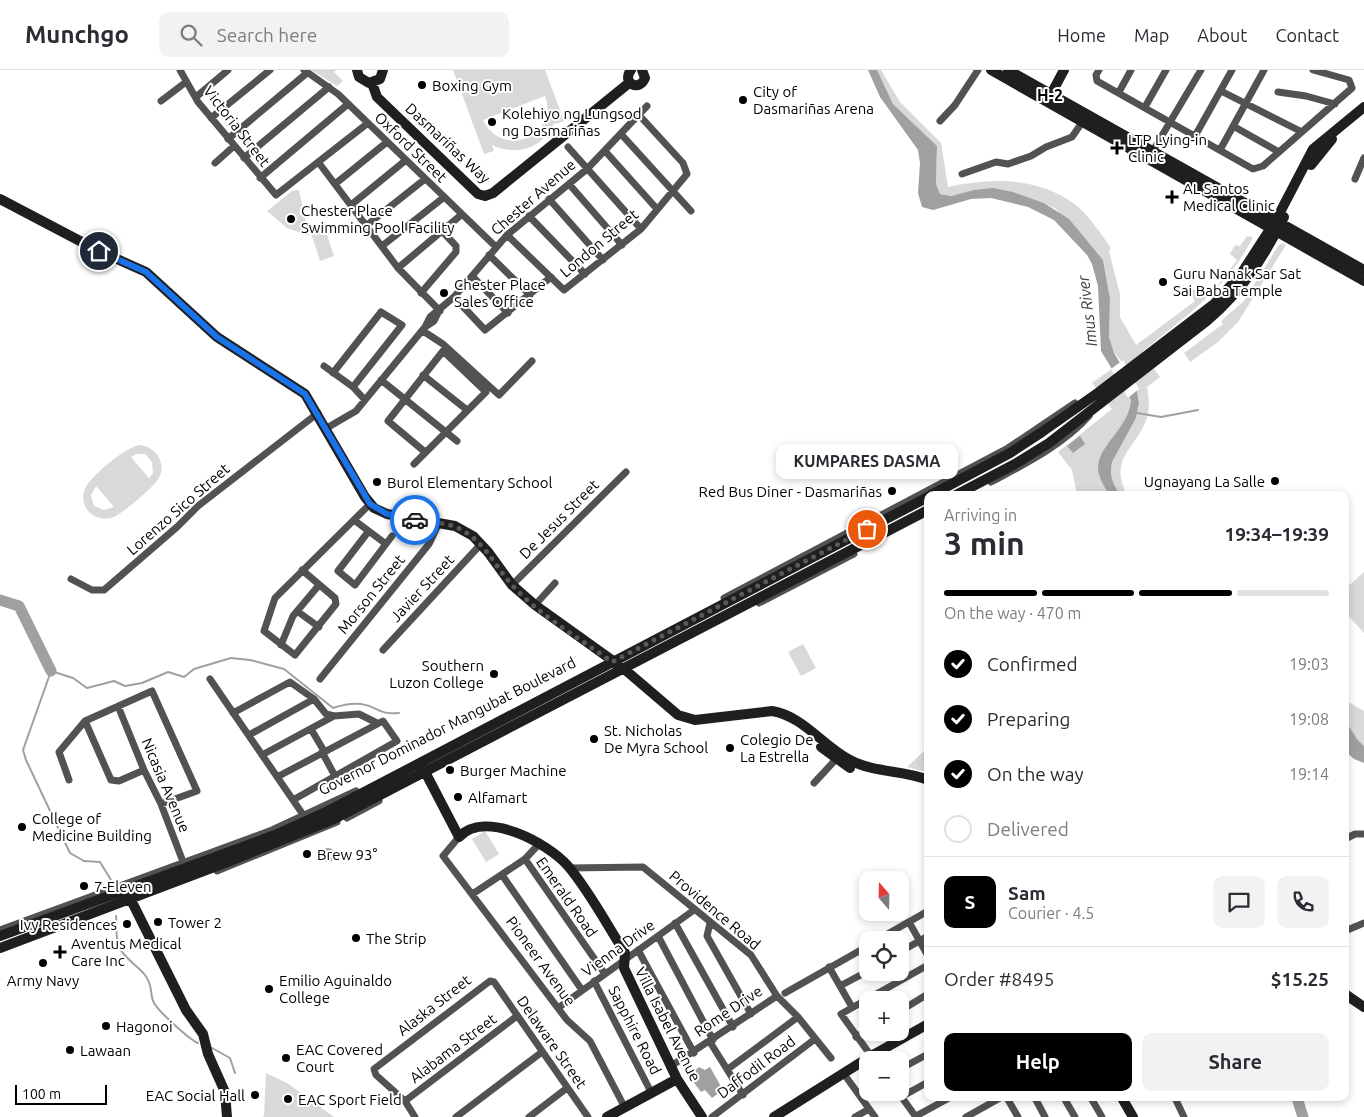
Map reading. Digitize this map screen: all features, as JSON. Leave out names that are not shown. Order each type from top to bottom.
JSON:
[{"type":"main road","points":[[357,70],[362,80],[372,83],[380,79],[383,70]]},
{"type":"main road","points":[[631,70],[627,75],[630,83],[637,86],[642,84],[645,78],[644,71]]},
{"type":"main road","points":[[991,70],[1049,98],[1276,226],[1364,281]]},
{"type":"main road","points":[[1008,70],[1083,121],[1152,156],[1258,220],[1276,226],[1364,270]]},
{"type":"main road","points":[[1049,98],[1064,70]]},
{"type":"main road","name":"Dasmariñas Way","points":[[372,83],[376,97],[478,194],[486,196],[493,193],[630,83]]},
{"type":"main road","points":[[1276,226],[1313,149],[1364,107]]},
{"type":"main road","points":[[1276,226],[1314,160],[1328,143],[1364,113]]},
{"type":"main road","points":[[0,199],[99,251],[146,272],[217,337],[305,394],[318,413],[325,429],[370,504],[387,514],[438,525],[455,526],[481,544],[512,585],[535,605],[671,710],[685,718],[695,720],[772,711],[780,712],[801,724],[838,756],[862,773],[918,783],[924,786]]},
{"type":"main road","points":[[1255,252],[1258,220]]},
{"type":"main road","name":"Governor Dominador Mangubat Boulevard","points":[[1148,361],[1222,296],[1241,274],[1255,252],[1276,226]]},
{"type":"main road","name":"Governor Dominador Mangubat Boulevard","points":[[963,491],[1030,455],[1102,396],[1228,303],[1255,269],[1276,226]]},
{"type":"main road","name":"Governor Dominador Mangubat Boulevard","points":[[938,491],[1010,453],[1102,396]]},
{"type":"main road","name":"Governor Dominador Mangubat Boulevard","points":[[0,948],[186,869],[324,822],[426,771],[618,668],[924,499]]},
{"type":"main road","name":"Governor Dominador Mangubat Boulevard","points":[[732,605],[924,512]]},
{"type":"main road","points":[[838,756],[864,767],[924,779]]},
{"type":"main road","points":[[426,771],[461,835]]},
{"type":"main road","name":"Governor Dominador Mangubat Boulevard","points":[[277,839],[306,819],[324,822]]},
{"type":"main road","name":"Villa Isabel Avenue","points":[[461,835],[474,827],[493,826],[508,830],[550,850],[569,868],[625,953],[624,968],[677,1079],[702,1117]]},
{"type":"main road","points":[[128,894],[186,1010],[206,1045],[225,1092],[227,1117]]},
{"type":"main road","name":"Governor Dominador Mangubat Boulevard","points":[[0,936],[128,894]]},
{"type":"main road","points":[[1349,997],[1364,1007]]},
{"type":"main road","points":[[1349,1004],[1364,1014]]},
{"type":"main road","points":[[884,1051],[924,1026]]},
{"type":"main road","points":[[774,1117],[859,1065]]},
{"type":"main road","points":[[607,1117],[624,1106],[677,1079]]},
{"type":"main road","points":[[1124,1101],[1134,1117]]},
{"type":"street","points":[[196,97],[228,70]]},
{"type":"street","points":[[211,118],[270,70]]},
{"type":"street","points":[[940,121],[955,105],[978,70]]},
{"type":"street","points":[[1099,70],[1096,75],[1098,81],[1253,169],[1263,166],[1352,88],[1351,82],[1313,70]]},
{"type":"street","points":[[1119,92],[1131,70]]},
{"type":"street","points":[[1145,108],[1166,70]]},
{"type":"street","points":[[1152,156],[1201,70]]},
{"type":"street","points":[[1195,136],[1232,70]]},
{"type":"street","points":[[1220,150],[1264,70]]},
{"type":"street","name":"Victoria Street","points":[[183,71],[186,82],[211,118],[276,195],[319,163]]},
{"type":"street","points":[[228,139],[305,71]]},
{"type":"street","name":"Oxford Street","points":[[305,71],[329,87],[348,104],[496,247]]},
{"type":"street","points":[[161,102],[186,82]]},
{"type":"street","points":[[244,158],[329,87]]},
{"type":"street","points":[[1221,91],[1302,132]]},
{"type":"street","points":[[1278,92],[1306,96],[1335,104]]},
{"type":"street","points":[[260,178],[348,104]]},
{"type":"street","name":"Chester Avenue","points":[[325,429],[349,416],[366,400],[424,329],[430,317],[440,311],[454,297],[507,235],[587,169],[647,106]]},
{"type":"street","name":"London Street","points":[[551,277],[564,290],[640,229],[685,177],[686,170],[683,163],[639,115]]},
{"type":"street","points":[[962,174],[996,162],[1008,164],[1031,156],[1046,147],[1075,135],[1083,121]]},
{"type":"street","points":[[368,123],[319,163],[398,268],[440,311]]},
{"type":"street","points":[[1232,126],[1279,152]]},
{"type":"street","points":[[621,134],[691,211]]},
{"type":"street","points":[[335,184],[387,142]]},
{"type":"street","points":[[215,163],[234,146]]},
{"type":"street","points":[[568,147],[640,229]]},
{"type":"street","points":[[605,151],[657,209]]},
{"type":"street","points":[[1355,179],[1364,158]]},
{"type":"street","points":[[351,204],[406,160]]},
{"type":"street","points":[[367,225],[425,179]]},
{"type":"street","points":[[569,184],[622,245]]},
{"type":"street","points":[[382,246],[444,198]]},
{"type":"street","points":[[549,199],[603,260]]},
{"type":"street","points":[[398,268],[461,215]]},
{"type":"street","points":[[529,216],[585,274]]},
{"type":"street","points":[[421,293],[456,252],[456,246],[442,231]]},
{"type":"street","points":[[454,297],[485,330],[551,277],[507,235]]},
{"type":"street","points":[[489,255],[530,295]]},
{"type":"street","points":[[472,276],[508,313]]},
{"type":"street","points":[[333,373],[380,312],[402,325],[353,387]]},
{"type":"street","points":[[424,329],[499,395],[532,361]]},
{"type":"street","points":[[414,464],[486,392],[443,351],[388,421],[425,452]]},
{"type":"street","points":[[324,366],[353,387],[366,400]]},
{"type":"street","points":[[424,376],[467,410]]},
{"type":"street","points":[[381,380],[457,441]]},
{"type":"street","name":"Governor Dominador Mangubat Boulevard","points":[[932,491],[1008,448],[1090,393],[1102,396],[1080,426],[1052,447],[975,491]]},
{"type":"street","name":"Lorenzo Sico Street","points":[[71,579],[92,590],[104,590],[177,527],[198,506],[318,413]]},
{"type":"street","name":"De Jesus Street","points":[[512,585],[626,472]]},
{"type":"street","name":"Governor Dominador Mangubat Boulevard","points":[[0,930],[128,894],[324,822],[426,771],[618,668],[924,495]]},
{"type":"street","points":[[302,570],[335,598],[336,604],[319,628],[295,655],[264,630],[275,598],[302,570],[370,504]]},
{"type":"street","name":"Governor Dominador Mangubat Boulevard","points":[[0,953],[128,894],[306,819],[924,518]]},
{"type":"street","points":[[354,520],[386,544]]},
{"type":"street","name":"Morson Street","points":[[320,679],[429,544],[438,525]]},
{"type":"street","points":[[368,532],[338,570],[354,585],[392,536]]},
{"type":"street","name":"Javier Street","points":[[382,650],[481,544]]},
{"type":"street","points":[[535,605],[555,583]]},
{"type":"street","points":[[281,645],[297,611],[319,585]]},
{"type":"street","points":[[297,611],[319,628]]},
{"type":"street","points":[[210,679],[306,819]]},
{"type":"street","points":[[233,713],[290,682],[314,699],[326,714],[334,716],[359,714],[378,723]]},
{"type":"street","points":[[69,780],[59,752],[85,721],[152,692],[197,791],[161,804]]},
{"type":"street","points":[[248,735],[314,699]]},
{"type":"street","name":"Nicasia Avenue","points":[[118,706],[144,770],[161,804],[186,869]]},
{"type":"street","points":[[262,755],[334,716]]},
{"type":"street","points":[[277,777],[383,720],[397,741],[293,800]]},
{"type":"street","points":[[85,721],[111,780],[119,781],[144,770]]},
{"type":"street","points":[[311,729],[335,776]]},
{"type":"street","points":[[814,784],[838,756]]},
{"type":"street","points":[[1349,837],[1355,834],[1364,834]]},
{"type":"street","name":"Pioneer Avenue","points":[[461,835],[443,856],[474,894],[567,1020],[590,1041],[624,1106]]},
{"type":"street","points":[[474,894],[525,860],[539,844]]},
{"type":"street","name":"Emerald Road","points":[[525,860],[605,974]]},
{"type":"street","name":"Providence Road","points":[[569,868],[643,868],[751,955],[777,996],[798,1017],[832,1058]]},
{"type":"street","points":[[502,875],[582,990]]},
{"type":"street","name":"Vienna Drive","points":[[558,1008],[694,910]]},
{"type":"street","points":[[892,931],[924,913]]},
{"type":"street","points":[[908,922],[924,949]]},
{"type":"street","points":[[1349,929],[1364,922]]},
{"type":"street","points":[[710,923],[708,936],[751,1014]]},
{"type":"street","points":[[676,924],[732,1027]]},
{"type":"street","points":[[658,936],[711,1041],[743,1095]]},
{"type":"street","points":[[909,947],[924,938]]},
{"type":"street","points":[[638,950],[694,1053]]},
{"type":"street","points":[[785,993],[859,951]]},
{"type":"street","points":[[829,967],[852,1007]]},
{"type":"street","points":[[867,1051],[841,1016],[852,1007],[924,967]]},
{"type":"street","points":[[840,986],[859,975]]},
{"type":"street","name":"Sapphire Road","points":[[594,981],[651,1092]]},
{"type":"street","name":"Alaska Street","points":[[404,1101],[376,1075],[376,1068],[486,982],[494,982]]},
{"type":"street","name":"Delaware Street","points":[[494,982],[588,1117]]},
{"type":"street","name":"Rome Drive","points":[[671,1066],[694,1053],[777,996]]},
{"type":"street","points":[[909,1006],[924,996]]},
{"type":"street","name":"Alabama Street","points":[[404,1101],[518,1016]]},
{"type":"street","points":[[728,1069],[798,1017]]},
{"type":"street","name":"Daffodil Road","points":[[712,1117],[815,1039]]},
{"type":"street","points":[[456,1117],[542,1052]]},
{"type":"street","points":[[909,1064],[924,1056]]},
{"type":"street","points":[[844,1074],[875,1117]]},
{"type":"street","points":[[909,1091],[924,1084]]},
{"type":"street","points":[[529,1117],[568,1088]]},
{"type":"street","points":[[404,1101],[415,1117]]},
{"type":"street","points":[[904,1101],[916,1117],[945,1101]]},
{"type":"street","points":[[966,1117],[995,1101]]},
{"type":"street","points":[[1009,1101],[1017,1117]]},
{"type":"street","points":[[1037,1101],[1046,1117]]},
{"type":"street","points":[[1066,1101],[1075,1117]]},
{"type":"street","points":[[1093,1101],[1102,1117]]},
{"type":"street","points":[[1176,1101],[1184,1117]]},
{"type":"street","points":[[854,1117],[868,1109]]},
{"type":"shaded area","points":[[311,70],[336,70],[334,72],[343,81],[337,86]]},
{"type":"shaded area","points":[[453,70],[545,70],[564,121],[554,123],[543,139],[528,148],[511,150],[501,149],[492,145],[494,151],[484,154]],"holes":[[[545,96],[547,110],[544,122],[537,132],[527,138],[515,141],[503,139],[492,132],[483,120]]]},
{"type":"shaded area","points":[[868,70],[877,70],[893,104],[937,146],[936,184],[940,194],[951,196],[974,190],[993,188],[1013,192],[1044,203],[1069,219],[1103,260],[1110,299],[1109,337],[1114,353],[1137,391],[1139,403],[1136,418],[1112,462],[1112,479],[1118,491],[1107,491],[1098,470],[1099,461],[1107,445],[1125,420],[1131,400],[1101,351],[1098,286],[1092,264],[1087,255],[1054,220],[1028,207],[991,198],[971,199],[933,210],[922,207],[918,193],[920,163],[918,150],[880,97]]},
{"type":"shaded area","points":[[877,70],[881,70],[900,102],[941,143],[948,187],[998,181],[1031,185],[1063,196],[1086,215],[1111,248],[1109,251],[1120,294],[1120,317],[1136,345],[1195,301],[1190,293],[1198,287],[1208,294],[1215,289],[1189,314],[1142,352],[1160,377],[1147,387],[1149,410],[1147,418],[1122,463],[1122,482],[1125,491],[1118,491],[1112,479],[1111,467],[1136,418],[1139,403],[1138,395],[1121,361],[1113,351],[1109,337],[1110,299],[1103,260],[1056,209],[1044,203],[1013,192],[974,190],[951,196],[940,194],[936,184],[937,146],[893,104]]},
{"type":"shaded area","name":"Chester Place Swimming Pool Facility","points":[[299,190],[309,236],[287,228],[267,211],[292,191]]},
{"type":"shaded area","points":[[325,229],[334,256],[320,261],[311,233]]},
{"type":"shaded area","points":[[1247,236],[1253,237],[1243,255],[1215,289],[1237,260],[1230,254],[1235,245],[1240,246]]},
{"type":"shaded area","points":[[1282,243],[1286,245],[1238,322],[1218,342],[1190,362],[1184,353],[1223,324],[1221,321],[1244,301],[1278,246]]},
{"type":"shaded area","points":[[1113,368],[1131,400],[1125,420],[1107,445],[1099,461],[1098,470],[1107,491],[1076,491],[1072,470],[1058,452],[1112,409],[1092,383]]},
{"type":"shaded area","points":[[1080,436],[1085,444],[1073,453],[1067,446]]},
{"type":"shaded area","points":[[146,446],[159,457],[162,468],[158,479],[143,495],[115,516],[105,519],[94,516],[89,512],[84,503],[83,497],[86,487],[110,462],[134,447]],"holes":[[[137,454],[145,454],[152,462],[153,473],[149,478],[131,457]],[[96,486],[114,507],[104,510],[94,506],[91,495]]]},
{"type":"shaded area","points":[[1364,572],[1364,633],[1349,616],[1349,585]]},
{"type":"shaded area","points":[[803,644],[816,668],[801,676],[788,652]]},
{"type":"shaded area","points":[[1349,702],[1364,711],[1364,746],[1349,725]]},
{"type":"shaded area","points":[[1349,726],[1364,746],[1364,763],[1349,755]]},
{"type":"shaded area","points":[[924,751],[924,771],[907,767]]},
{"type":"shaded area","points":[[485,831],[499,854],[486,862],[472,839]]},
{"type":"shaded area","points":[[328,848],[333,850],[335,855],[333,860],[328,862],[323,860],[321,855],[323,850]]},
{"type":"shaded area","points":[[699,1067],[705,1070],[710,1067],[723,1090],[712,1098],[705,1090],[701,1092],[692,1080],[695,1077],[694,1071]]},
{"type":"shaded area","name":"EAC Sport Field","points":[[266,1073],[287,1083],[334,1117],[262,1117],[264,1116]]},
{"type":"pier","points":[[1123,360],[1139,389],[1128,398],[1111,369]]},
{"type":"waterway","points":[[1137,413],[1161,417],[1198,410]]},
{"type":"waterway","points":[[0,600],[19,606],[51,671]]},
{"type":"waterway","points":[[111,880],[100,862],[84,861],[70,853],[23,750],[51,671],[73,678],[87,688],[114,681],[125,686],[142,683],[168,672],[184,677],[194,669],[231,658],[250,660],[284,669],[333,708],[347,704],[361,704],[386,713],[399,713]]},
{"type":"waterway","points":[[116,916],[119,947],[124,955],[148,979],[154,1003],[188,1037],[198,1043]]},
{"type":"waterway","points":[[212,1048],[230,1058],[235,1073]]},
{"type":"waterway","points":[[1298,1101],[1303,1117]]},
{"type":"way so far","points":[[415,520],[438,525],[455,526],[473,536],[488,552],[512,585],[547,616],[612,662],[867,529]]},
{"type":"place","name":"Boxing Gym","points":[[422,85]]},
{"type":"place","name":"City of Dasmariñas Arena","points":[[743,100]]},
{"type":"place","name":"Kolehiyo ng Lungsod ng Dasmariñas","points":[[492,122]]},
{"type":"place","name":"LTP Lying-in Clinic","points":[[1117,148]]},
{"type":"place","name":"AL Santos Medical Clinic","points":[[1172,197]]},
{"type":"place","name":"Chester Place Swimming Pool Facility","points":[[291,219]]},
{"type":"place","name":"Guru Nanak Sar Sat Sai Baba Temple","points":[[1163,282]]},
{"type":"place","name":"Chester Place Sales Office","points":[[444,293]]},
{"type":"place","name":"Ugnayang La Salle","points":[[1275,481]]},
{"type":"place","name":"Burol Elementary School","points":[[377,482]]},
{"type":"place","name":"Red Bus Diner - Dasmariñas","points":[[892,491]]},
{"type":"place","name":"KUMPARES DASMA","points":[[867,529]]},
{"type":"place","name":"Southern Luzon College","points":[[494,674]]},
{"type":"place","name":"St. Nicholas De Myra School","points":[[594,739]]},
{"type":"place","name":"Colegio De La Estrella","points":[[730,748]]},
{"type":"place","name":"Burger Machine","points":[[450,770]]},
{"type":"place","name":"Alfamart","points":[[458,797]]},
{"type":"place","name":"College of Medicine Building","points":[[22,827]]},
{"type":"place","name":"Brew 93°","points":[[307,854]]},
{"type":"place","name":"7-Eleven","points":[[84,886]]},
{"type":"place","name":"Tower 2","points":[[158,922]]},
{"type":"place","name":"Ivy Residences","points":[[127,924]]},
{"type":"place","name":"The Strip","points":[[356,938]]},
{"type":"place","name":"Aventus Medical Care Inc","points":[[60,952]]},
{"type":"place","name":"Army Navy","points":[[43,963]]},
{"type":"place","name":"Emilio Aguinaldo College","points":[[269,989]]},
{"type":"place","name":"Hagonoi","points":[[106,1026]]},
{"type":"place","name":"Lawaan","points":[[70,1050]]},
{"type":"place","name":"EAC Covered Court","points":[[286,1058]]},
{"type":"place","name":"EAC Social Hall","points":[[255,1095]]},
{"type":"place","name":"EAC Sport Field","points":[[288,1099]]},
{"type":"district","name":"H-2","points":[[1050,95]]},
{"type":"route","points":[[99,251],[146,272],[217,337],[259,366],[305,394],[318,413],[325,429],[370,504],[377,510],[387,514],[415,520]]},
{"type":"water label","name":"Imus River","points":[[1087,311]]}]
